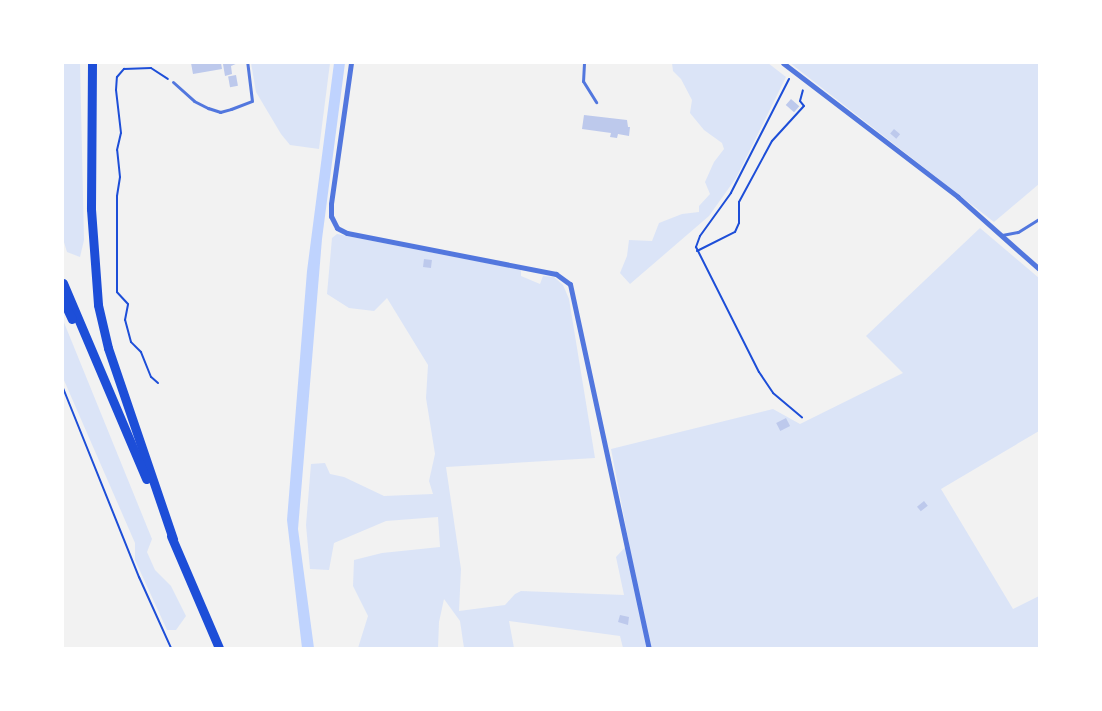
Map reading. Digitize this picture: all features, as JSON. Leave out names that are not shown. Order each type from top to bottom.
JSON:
[{"type":"highway","points":[[92,63],[91,209],[98,305],[108,348],[173,539]]},
{"type":"highway","points":[[63,283],[219,648]]},
{"type":"highway","points":[[63,300],[137,457]]},
{"type":"street","points":[[351,63],[330,204],[331,216],[336,228],[347,233],[556,274],[570,284],[649,648]]},
{"type":"street","points":[[783,63],[958,197],[1039,269]]},
{"type":"lane","points":[[173,82],[194,101],[220,112],[252,101],[247,63]]},
{"type":"lane","points":[[584,63],[583,81],[596,102]]},
{"type":"lane","points":[[1000,235],[1018,232],[1039,219]]},
{"type":"path","points":[[158,383],[151,377],[141,352],[131,342],[125,320],[128,304],[117,292],[117,196],[120,177],[117,150],[121,133],[116,90],[117,77],[124,69],[151,68],[173,82]]},
{"type":"path","points":[[792,71],[731,194],[700,236],[696,247],[759,372],[773,393],[802,417]]},
{"type":"path","points":[[697,251],[735,232],[739,223],[739,202],[772,141],[804,106],[800,101],[806,81]]},
{"type":"path","points":[[63,388],[139,577],[171,648]]},
{"type":"shaded area","points":[[63,63],[80,63],[84,240],[80,257],[67,252],[63,239]]},
{"type":"shaded area","points":[[251,63],[330,63],[319,149],[290,145],[281,134],[256,92]]},
{"type":"shaded area","points":[[672,63],[768,63],[786,77],[736,178],[709,216],[630,284],[620,273],[627,256],[629,240],[652,241],[659,223],[682,214],[699,212],[699,206],[710,194],[705,182],[714,162],[724,149],[722,143],[704,130],[690,113],[692,100],[681,79],[673,71]]},
{"type":"shaded area","points":[[790,63],[1039,63],[1039,184],[994,222]]},
{"type":"shaded area","points":[[980,228],[1039,278],[1039,431],[941,489],[1013,609],[1039,596],[1039,648],[623,648],[620,636],[509,621],[514,648],[464,648],[460,621],[444,599],[439,622],[438,648],[358,648],[368,616],[353,586],[354,560],[382,553],[440,547],[438,517],[386,521],[334,543],[329,570],[310,569],[306,525],[311,464],[325,463],[330,474],[344,477],[384,496],[433,494],[429,481],[435,454],[426,398],[428,365],[387,298],[374,311],[349,308],[327,294],[332,238],[337,234],[521,270],[521,276],[540,284],[543,276],[554,277],[563,285],[569,299],[595,458],[446,467],[461,569],[459,611],[505,605],[521,591],[624,595],[616,557],[629,543],[611,449],[773,409],[800,424],[903,373],[866,336]]},
{"type":"shaded area","points":[[63,320],[152,539],[147,552],[155,570],[171,586],[186,616],[176,630],[167,630],[135,560],[135,543],[63,378]]},
{"type":"water","points":[[334,63],[345,63],[322,239],[298,529],[314,648],[302,648],[287,520],[307,271]]},
{"type":"building","points":[[191,63],[221,63],[222,69],[193,74]]},
{"type":"building","points":[[238,63],[231,66],[232,74],[225,76],[223,64]]},
{"type":"building","points":[[236,75],[238,86],[230,87],[228,76]]},
{"type":"building","points":[[791,99],[799,106],[794,112],[786,105]]},
{"type":"building","points":[[584,115],[627,120],[628,127],[630,127],[629,136],[618,134],[617,138],[610,137],[611,133],[582,129]]},
{"type":"building","points":[[894,129],[900,134],[896,139],[890,134]]},
{"type":"building","points":[[424,259],[432,260],[431,268],[423,267]]},
{"type":"building","points":[[786,418],[790,426],[780,431],[776,423]]},
{"type":"building","points":[[924,501],[928,506],[921,511],[917,507]]},
{"type":"building","points":[[620,615],[629,617],[628,625],[618,622]]}]
